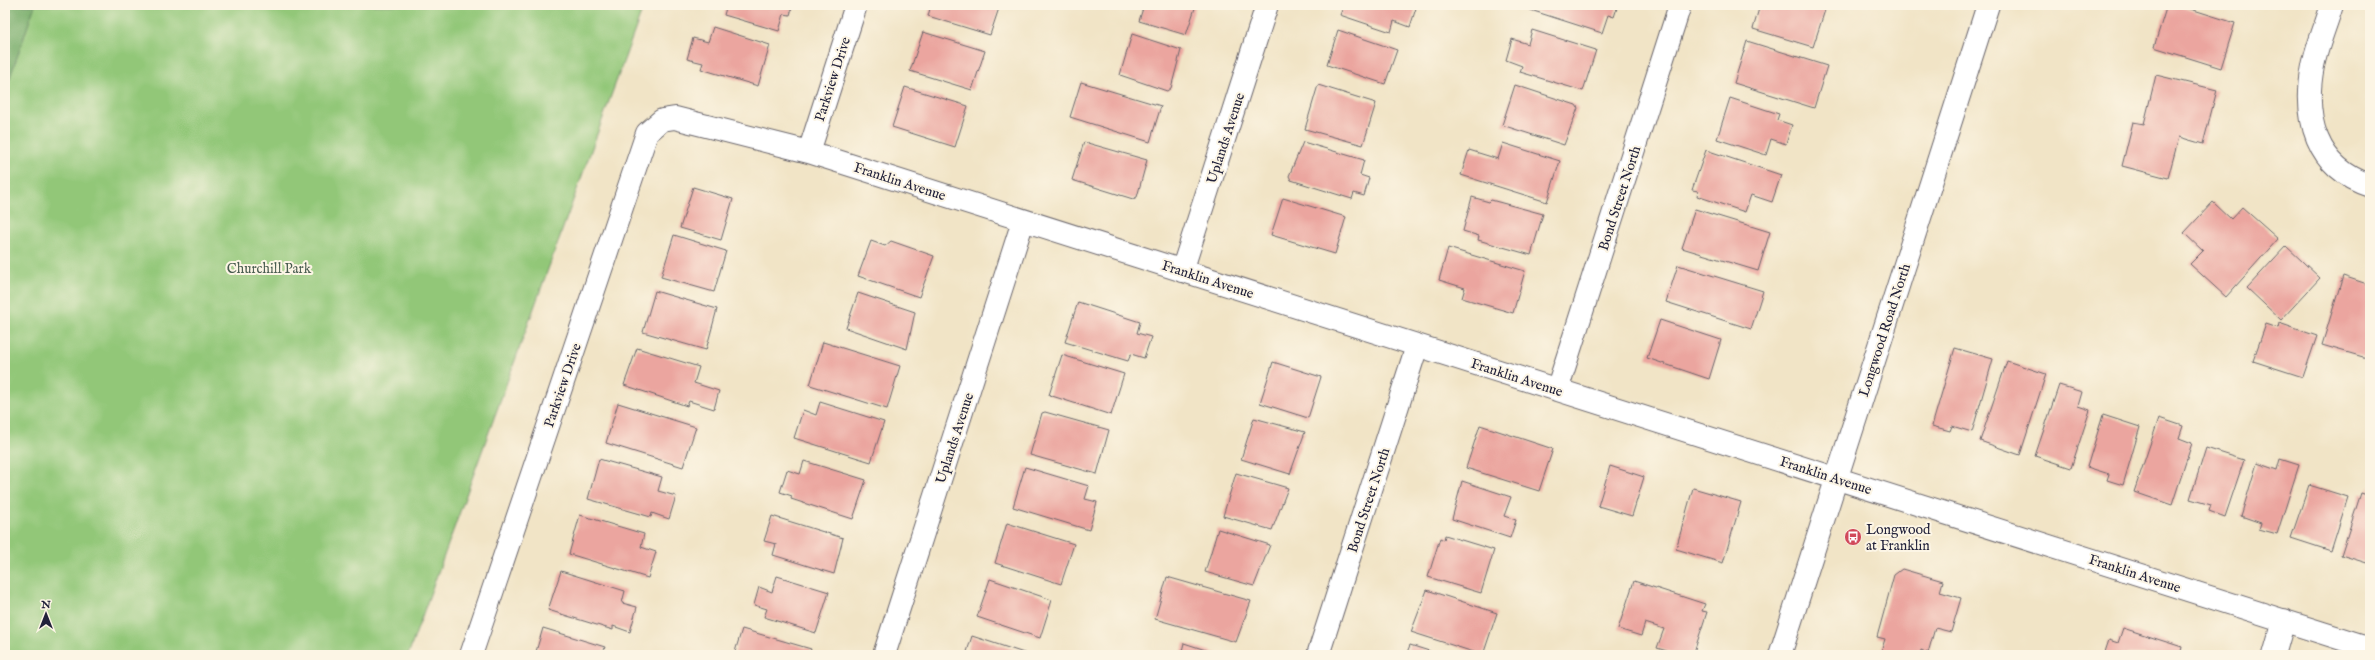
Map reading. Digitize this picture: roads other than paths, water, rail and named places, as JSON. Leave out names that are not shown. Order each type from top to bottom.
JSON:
[{"type":"street","name":"Parkview Drive","points":[[809,152],[856,5]]},
{"type":"street","name":"Uplands Avenue","points":[[1182,271],[1267,5]]},
{"type":"street","name":"Bond Street North","points":[[1557,390],[1680,5]]},
{"type":"street","name":"Longwood Road North","points":[[1780,655],[1988,5]]},
{"type":"street","points":[[2332,5],[2313,66],[2309,105],[2317,140],[2332,164],[2358,181],[2370,185]]},
{"type":"street","name":"Franklin Avenue","points":[[662,120],[675,118],[809,152],[2370,648]]},
{"type":"street","name":"Parkview Drive","points":[[471,655],[647,133],[662,120]]},
{"type":"street","name":"Uplands Avenue","points":[[884,655],[1023,221]]},
{"type":"street","name":"Bond Street North","points":[[1318,655],[1417,346]]},
{"type":"street","points":[[2274,655],[2284,620]]},
{"type":"place","name":"Longwood at Franklin","points":[[1853,537]]},
{"type":"park label","name":"Churchill Park","points":[[269,268]]}]
